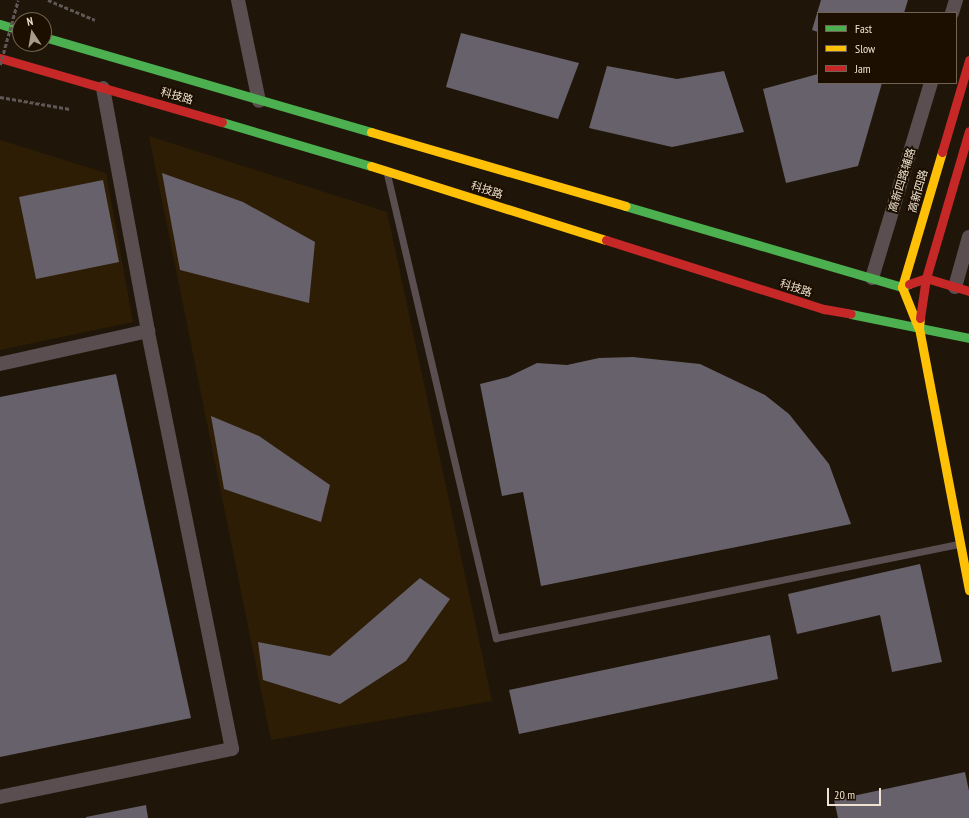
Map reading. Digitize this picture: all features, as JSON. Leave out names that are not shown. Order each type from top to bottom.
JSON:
[{"type":"main road","points":[[0,24],[12,28]]},
{"type":"main road","name":"科技路","points":[[52,39],[259,101],[902,286]]},
{"type":"main road","name":"科技路","points":[[0,58],[386,170],[824,309],[969,338]]},
{"type":"main road","name":"高新四路","points":[[902,286],[969,60]]},
{"type":"main road","points":[[919,328],[926,278],[969,131]]},
{"type":"main road","points":[[969,291],[926,278],[902,286],[919,328],[969,590]]},
{"type":"street","points":[[238,0],[259,101]]},
{"type":"street","points":[[952,12],[956,0]]},
{"type":"street","name":"高新四路辅路","points":[[872,278],[931,84]]},
{"type":"street","points":[[0,797],[232,749],[148,332],[103,88]]},
{"type":"street","points":[[955,287],[969,237]]},
{"type":"street","points":[[0,364],[148,332]]},
{"type":"lane","points":[[386,170],[496,638],[960,544]]},
{"type":"path","points":[[0,65],[18,0]]},
{"type":"path","points":[[48,0],[95,20]]},
{"type":"path","points":[[0,97],[70,110]]},
{"type":"shaded area","points":[[149,136],[387,212],[492,701],[271,740]]},
{"type":"shaded area","points":[[0,140],[106,173],[133,322],[0,350]]},
{"type":"building","points":[[821,0],[908,0],[904,12],[817,12]]},
{"type":"building","points":[[817,13],[817,32],[812,30]]},
{"type":"building","points":[[461,33],[579,63],[558,119],[446,87]]},
{"type":"building","points":[[607,66],[677,79],[724,71],[744,132],[672,147],[589,128]]},
{"type":"building","points":[[817,74],[817,84],[882,84],[858,166],[786,183],[763,89]]},
{"type":"building","points":[[162,173],[243,202],[315,242],[309,303],[180,270]]},
{"type":"building","points":[[103,180],[119,262],[36,279],[19,197]]},
{"type":"building","points":[[633,357],[700,364],[765,395],[789,414],[829,464],[851,524],[541,586],[523,492],[502,496],[480,384],[508,377],[537,363],[567,365],[599,358]]},
{"type":"building","points":[[116,374],[191,718],[0,757],[0,397]]},
{"type":"building","points":[[211,416],[259,436],[330,485],[321,522],[224,489]]},
{"type":"building","points":[[920,564],[942,662],[892,672],[880,615],[797,634],[788,594]]},
{"type":"building","points":[[420,578],[450,599],[406,661],[340,704],[263,680],[258,642],[330,656]]},
{"type":"building","points":[[770,635],[778,679],[519,734],[509,690]]},
{"type":"building","points":[[965,772],[969,791],[969,818],[838,818],[834,800]]},
{"type":"building","points":[[146,805],[148,818],[86,818],[86,817]]},
{"type":"traffic: fast","points":[[0,24],[12,28]]},
{"type":"traffic: fast","points":[[52,39],[371,132]]},
{"type":"traffic: fast","points":[[222,122],[371,166]]},
{"type":"traffic: fast","points":[[625,206],[902,287],[909,284]]},
{"type":"traffic: fast","points":[[851,314],[969,338]]},
{"type":"traffic: slow","points":[[371,132],[625,206]]},
{"type":"traffic: slow","points":[[918,327],[902,287],[942,152]]},
{"type":"traffic: slow","points":[[371,166],[606,240]]},
{"type":"traffic: slow","points":[[920,318],[919,328],[969,590]]},
{"type":"traffic: jam","points":[[0,58],[222,122]]},
{"type":"traffic: jam","points":[[942,152],[969,60]]},
{"type":"traffic: jam","points":[[920,318],[926,278],[969,131]]},
{"type":"traffic: jam","points":[[606,240],[824,309],[851,314]]},
{"type":"traffic: jam","points":[[909,284],[926,278],[969,291]]}]
